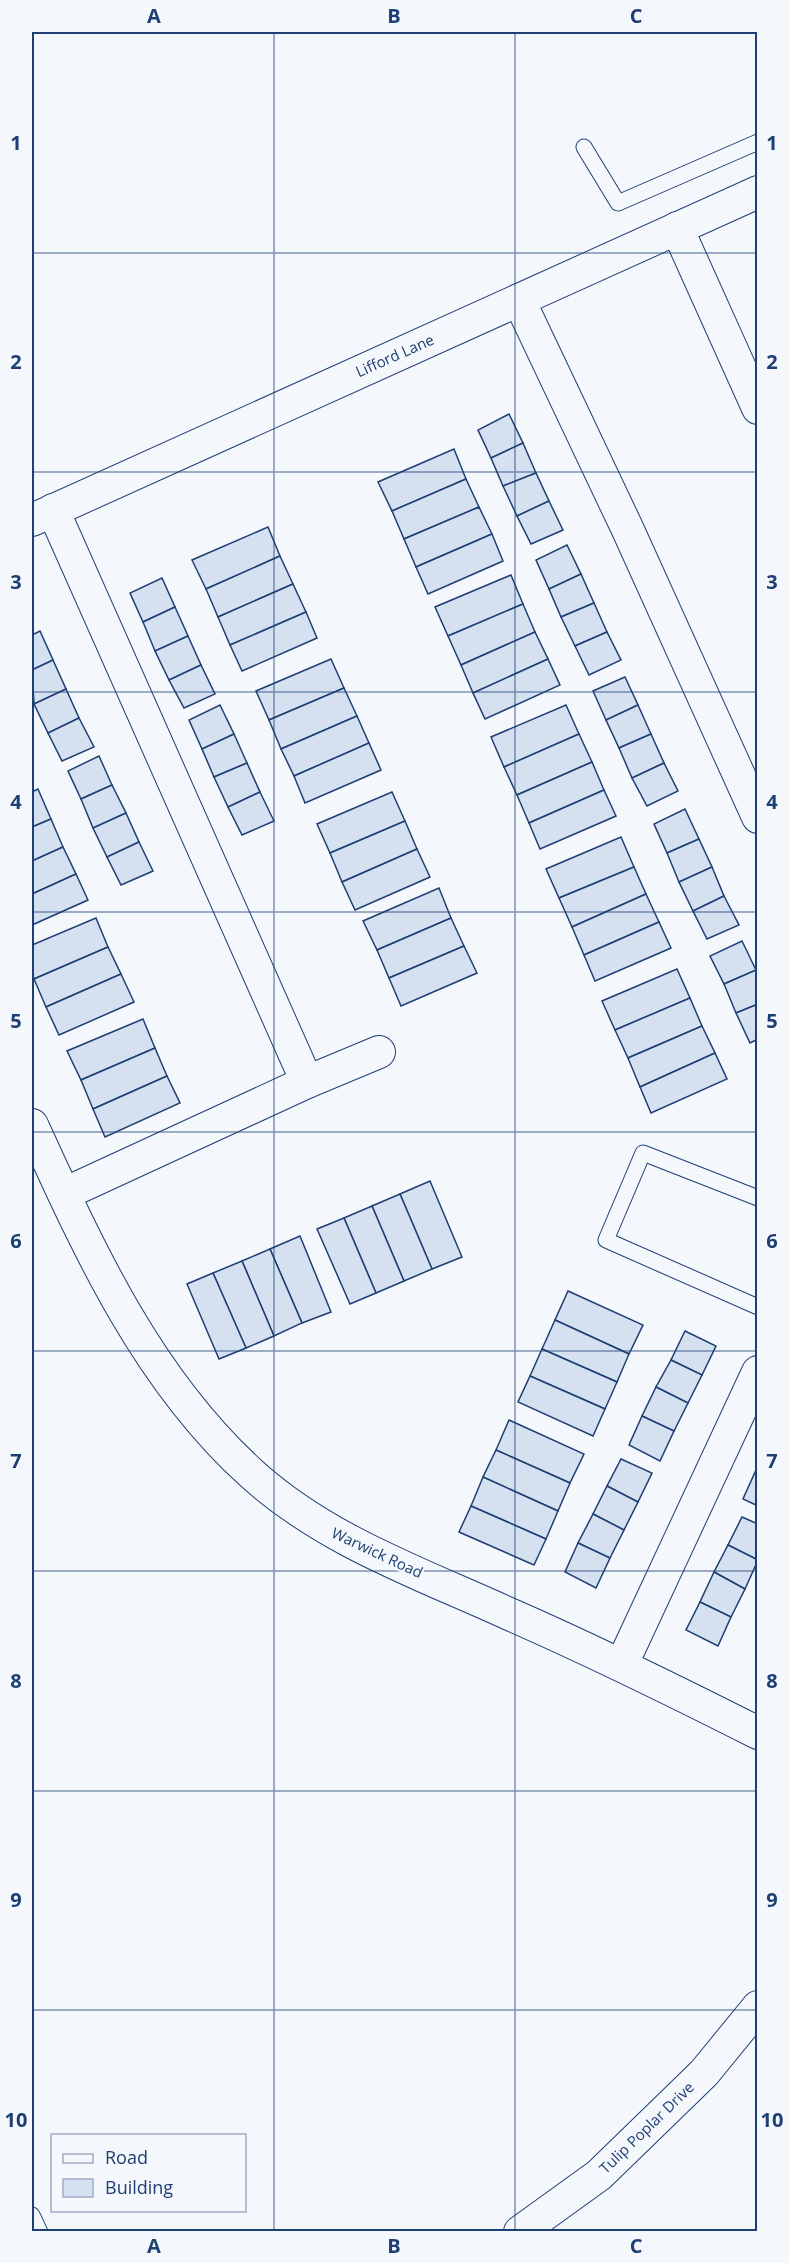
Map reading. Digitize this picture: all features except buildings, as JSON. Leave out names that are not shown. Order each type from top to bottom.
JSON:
[{"type":"street","name":"Lifford Lane","points":[[42,515],[758,192]]},
{"type":"street","points":[[677,228],[758,408]]},
{"type":"street","points":[[519,300],[628,530],[758,817]]},
{"type":"street","points":[[42,515],[307,1082]]},
{"type":"street","points":[[64,1194],[307,1082],[379,1052]]},
{"type":"street","name":"Warwick Road","points":[[32,1125],[64,1194],[128,1319],[160,1372],[251,1474],[298,1511],[343,1539],[622,1664],[758,1733]]},
{"type":"street","points":[[622,1664],[758,1372]]},
{"type":"street","name":"Tulip Poplar Drive","points":[[520,2232],[598,2175],[704,2073],[758,2007]]},
{"type":"lane","points":[[584,147],[618,203],[758,142]]},
{"type":"lane","points":[[758,1198],[643,1153],[606,1240],[758,1307]]},
{"type":"lane","points":[[32,2215],[40,2232]]}]
